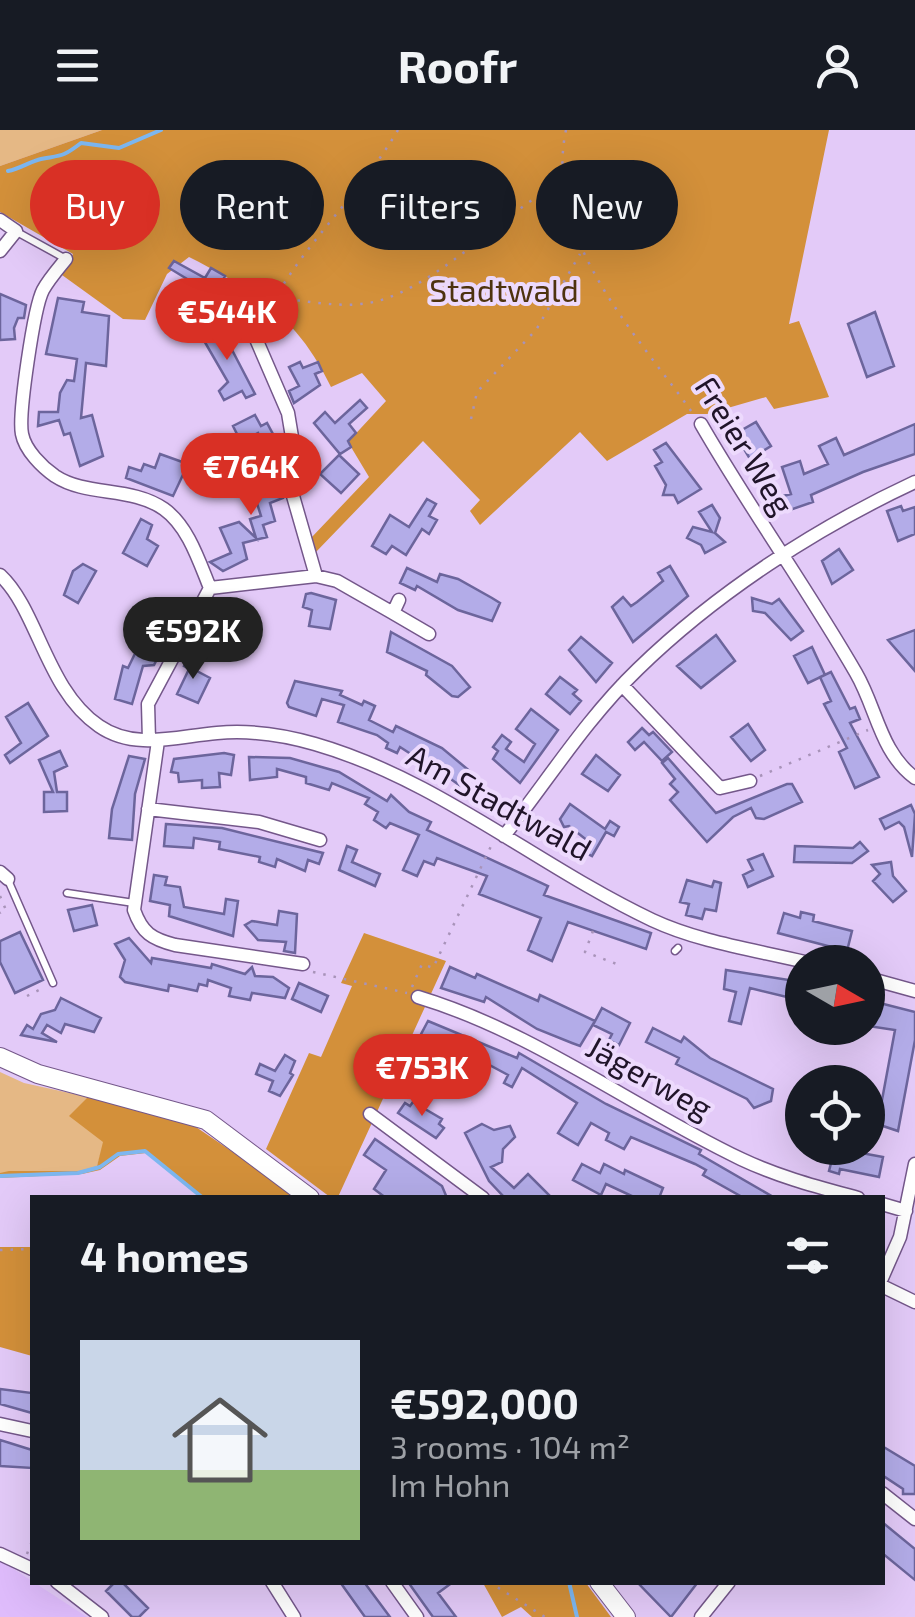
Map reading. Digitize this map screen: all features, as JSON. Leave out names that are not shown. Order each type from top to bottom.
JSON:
[{"type":"main road","points":[[0,1057],[38,1074],[196,1116],[223,1130],[306,1195]]},
{"type":"main road","points":[[602,1585],[626,1617]]},
{"type":"street","points":[[0,220],[16,231],[0,252]]},
{"type":"street","points":[[66,259],[41,292],[24,393],[22,434],[35,458],[55,476],[76,486],[120,492],[164,509],[182,527],[210,588]]},
{"type":"street","points":[[250,305],[250,325],[288,413],[293,443],[291,489],[316,576]]},
{"type":"street","name":"Freier Weg","points":[[701,424],[856,672],[888,751],[915,778]]},
{"type":"street","points":[[501,834],[622,686],[706,612],[782,557],[915,482]]},
{"type":"street","name":"Am Stadtwald","points":[[0,575],[13,592],[46,660],[87,717],[112,733],[153,740],[220,732],[270,734],[316,744],[376,767],[652,920],[785,957]]},
{"type":"street","points":[[210,588],[316,576],[337,580],[430,634]]},
{"type":"street","points":[[210,588],[148,704],[153,740],[135,903],[140,926],[156,940],[303,964]]},
{"type":"street","points":[[392,613],[399,600]]},
{"type":"street","points":[[622,686],[720,788],[750,781]]},
{"type":"street","points":[[148,809],[259,822],[320,840]]},
{"type":"street","points":[[885,983],[915,991]]},
{"type":"street","name":"Jägerweg","points":[[414,995],[506,1030],[740,1159],[784,1178],[847,1195]]},
{"type":"street","points":[[370,1114],[479,1195]]},
{"type":"street","points":[[885,1270],[906,1211],[915,1164]]},
{"type":"street","points":[[885,1205],[906,1211]]},
{"type":"street","points":[[885,1287],[915,1302]]},
{"type":"street","points":[[0,1424],[30,1431]]},
{"type":"street","points":[[885,1495],[915,1519]]},
{"type":"street","points":[[0,1554],[30,1568]]},
{"type":"street","points":[[61,1585],[102,1617]]},
{"type":"street","points":[[274,1585],[294,1617]]},
{"type":"street","points":[[394,1585],[417,1617]]},
{"type":"street","points":[[701,1617],[727,1585]]},
{"type":"lane","points":[[16,231],[66,259]]},
{"type":"lane","points":[[4,875],[53,983]]},
{"type":"lane","points":[[67,893],[135,903]]},
{"type":"path","points":[[398,130],[336,218],[296,261],[275,298],[362,304],[420,285],[536,195]]},
{"type":"path","name":"Freier Weg","points":[[565,160],[566,130]]},
{"type":"path","name":"Freier Weg","points":[[580,250],[701,424]]},
{"type":"path","points":[[471,419],[477,392],[536,330],[581,253]]},
{"type":"path","points":[[750,781],[879,726]]},
{"type":"path","points":[[303,964],[314,974],[414,995],[422,964],[433,968],[501,834]]},
{"type":"path","points":[[0,896],[6,910],[0,913]]},
{"type":"path","points":[[593,931],[585,952],[622,966]]},
{"type":"path","points":[[27,996],[53,983]]},
{"type":"path","points":[[0,1250],[30,1249]]},
{"type":"path","points":[[27,1554],[30,1546]]},
{"type":"path","points":[[495,1585],[539,1609],[546,1617]]},
{"type":"shaded area","points":[[0,130],[102,130],[0,166]]},
{"type":"shaded area","points":[[0,1072],[24,1083],[88,1097],[104,1142],[97,1166],[80,1171],[0,1173]]},
{"type":"shaded area","points":[[0,1562],[30,1580],[30,1585],[38,1585],[87,1617],[0,1617]]},
{"type":"green space","name":"Stadtwald","points":[[102,130],[829,130],[789,324],[799,321],[829,397],[774,409],[766,397],[707,414],[687,414],[607,461],[580,432],[480,525],[470,511],[480,500],[423,441],[315,553],[311,538],[369,477],[348,442],[386,401],[362,373],[331,387],[304,342],[272,308],[189,257],[167,274],[145,320],[123,319],[62,275],[73,254],[66,250],[160,250],[160,160],[30,160],[30,229],[0,212],[0,166]]},
{"type":"green space","points":[[364,933],[446,961],[339,1195],[327,1195],[266,1149],[309,1053],[321,1057],[352,986],[341,983]]},
{"type":"green space","points":[[88,1097],[193,1125],[296,1195],[198,1195],[146,1153],[120,1156],[100,1170],[82,1174],[0,1178],[0,1173],[9,1171],[80,1171],[97,1166],[103,1142],[69,1116]]},
{"type":"green space","points":[[0,1247],[30,1247],[30,1355],[0,1347]]},
{"type":"green space","points":[[484,1585],[587,1585],[611,1617],[532,1617],[521,1607],[502,1617]]},
{"type":"building","points":[[174,261],[205,278],[211,268],[225,276],[216,293],[227,316],[214,319],[203,298],[197,309],[182,301],[192,282],[169,268]]},
{"type":"building","points":[[0,294],[26,305],[24,318],[18,318],[14,328],[15,339],[0,340]]},
{"type":"building","points":[[58,298],[84,302],[82,312],[109,316],[106,366],[86,363],[81,418],[92,415],[103,456],[80,466],[70,433],[64,435],[59,420],[38,426],[39,412],[58,412],[60,393],[67,380],[74,381],[77,359],[46,354]]},
{"type":"building","points":[[875,312],[894,366],[867,377],[848,324]]},
{"type":"building","points":[[218,323],[255,394],[246,398],[242,391],[224,400],[219,391],[228,382],[199,332]]},
{"type":"building","points":[[300,362],[303,368],[318,362],[322,371],[315,374],[320,385],[294,403],[289,391],[299,386],[289,367]]},
{"type":"building","points":[[360,400],[367,408],[349,424],[356,433],[348,441],[351,447],[340,454],[314,423],[325,412],[335,423]]},
{"type":"building","points":[[255,415],[261,426],[267,423],[274,436],[262,442],[258,433],[241,442],[233,426]]},
{"type":"building","points":[[756,422],[771,446],[750,459],[735,434]]},
{"type":"building","points":[[915,424],[915,454],[811,495],[813,502],[784,512],[779,497],[791,494],[782,467],[800,461],[804,474],[828,464],[819,446],[836,438],[844,455]]},
{"type":"building","points":[[666,443],[701,489],[678,503],[674,495],[663,495],[666,485],[655,466],[662,462],[654,450]]},
{"type":"building","points":[[160,454],[188,464],[173,496],[126,478],[129,467],[141,471],[144,464],[155,468]]},
{"type":"building","points":[[339,455],[359,474],[341,493],[320,474]]},
{"type":"building","points":[[264,470],[266,476],[277,472],[281,486],[283,498],[270,503],[275,521],[263,525],[267,537],[243,543],[247,559],[223,571],[210,562],[231,553],[220,528],[239,522],[256,538],[250,519],[261,516],[255,497],[244,501],[240,489],[251,485],[248,475]]},
{"type":"building","points":[[427,499],[436,504],[429,516],[437,520],[429,534],[422,529],[406,555],[392,546],[386,554],[372,546],[390,515],[409,527]]},
{"type":"building","points":[[712,505],[720,518],[715,533],[725,542],[705,553],[701,545],[687,538],[693,527],[712,532],[699,512]]},
{"type":"building","points":[[901,506],[903,511],[915,507],[915,534],[898,541],[887,511]]},
{"type":"building","points":[[141,519],[152,525],[147,539],[158,546],[147,566],[123,553]]},
{"type":"building","points":[[839,549],[853,570],[832,584],[822,561]]},
{"type":"building","points":[[83,564],[96,571],[78,603],[64,595],[73,571]]},
{"type":"building","points":[[670,566],[688,596],[633,642],[612,607],[623,597],[631,606],[637,602],[663,581],[658,573]]},
{"type":"building","points":[[407,568],[437,582],[440,574],[458,579],[492,598],[500,603],[492,621],[458,610],[417,586],[415,590],[400,583]]},
{"type":"building","points":[[306,594],[336,600],[330,629],[309,626],[312,610],[303,607]]},
{"type":"building","points":[[752,598],[772,604],[779,599],[803,631],[791,640],[765,613],[753,611]]},
{"type":"building","points":[[915,630],[915,671],[888,640]]},
{"type":"building","points":[[155,632],[164,637],[165,643],[154,665],[143,666],[132,704],[115,699],[123,666],[128,668],[145,633],[152,637]]},
{"type":"building","points":[[391,632],[452,666],[470,687],[458,697],[452,696],[426,675],[427,671],[387,652]]},
{"type":"building","points":[[716,635],[735,661],[701,688],[677,666]]},
{"type":"building","points":[[581,637],[612,663],[596,682],[569,650]]},
{"type":"building","points":[[812,647],[825,675],[808,683],[794,656]]},
{"type":"building","points":[[189,656],[199,661],[195,670],[210,678],[198,703],[177,694],[189,669],[184,666]]},
{"type":"building","points":[[831,672],[850,709],[855,707],[860,719],[850,723],[879,777],[855,788],[839,752],[847,748],[824,704],[831,701],[820,677]]},
{"type":"building","points":[[560,677],[577,690],[573,694],[581,701],[570,714],[546,694]]},
{"type":"building","points":[[295,681],[342,691],[340,695],[375,706],[369,720],[393,732],[396,726],[442,748],[472,773],[462,787],[428,763],[426,767],[415,762],[417,758],[400,747],[397,753],[386,748],[388,743],[377,735],[338,722],[344,705],[322,699],[316,716],[289,707]]},
{"type":"building","points":[[28,703],[48,736],[10,763],[5,755],[21,743],[6,717]]},
{"type":"building","points":[[531,709],[558,730],[520,783],[493,759],[498,751],[493,747],[502,735],[511,742],[506,749],[524,762],[535,744],[516,729]]},
{"type":"building","points":[[748,724],[765,750],[751,761],[731,737]]},
{"type":"building","points":[[642,728],[649,735],[653,732],[672,752],[662,761],[644,742],[635,750],[628,742]]},
{"type":"building","points":[[60,751],[67,766],[54,772],[57,792],[67,792],[67,811],[44,812],[44,792],[53,792],[39,760]]},
{"type":"building","points":[[234,755],[231,775],[219,773],[220,787],[202,788],[202,780],[179,782],[178,773],[171,772],[174,759]]},
{"type":"building","points":[[596,755],[620,775],[608,791],[582,774]]},
{"type":"building","points":[[129,756],[145,759],[135,794],[132,840],[109,838],[112,809]]},
{"type":"building","points":[[249,757],[290,758],[339,772],[387,801],[391,795],[409,812],[431,822],[427,830],[548,886],[544,895],[651,933],[646,949],[568,922],[552,961],[528,950],[541,918],[479,894],[487,876],[437,858],[434,865],[424,861],[417,876],[403,870],[419,835],[390,823],[386,828],[374,820],[378,812],[365,804],[369,798],[332,783],[329,790],[306,783],[306,777],[277,769],[277,777],[250,780]]},
{"type":"building","points":[[668,758],[716,813],[787,784],[792,784],[802,802],[764,819],[756,818],[751,808],[733,817],[707,842],[670,800],[678,792],[670,784],[675,779],[662,763]]},
{"type":"building","points":[[570,804],[605,829],[610,821],[619,827],[614,836],[606,832],[592,856],[582,851],[588,841],[569,826],[564,827],[560,819]]},
{"type":"building","points":[[911,805],[915,814],[912,857],[904,827],[899,822],[885,829],[880,819]]},
{"type":"building","points":[[166,824],[222,828],[323,853],[319,864],[308,860],[305,871],[277,859],[275,867],[259,862],[260,857],[219,849],[220,842],[194,838],[193,848],[164,846]]},
{"type":"building","points":[[860,842],[868,851],[852,863],[794,862],[795,846],[853,848]]},
{"type":"building","points":[[347,846],[357,850],[352,862],[380,874],[375,886],[339,870]]},
{"type":"building","points":[[763,854],[773,876],[748,887],[743,875],[753,870],[748,860]]},
{"type":"building","points":[[891,862],[893,876],[906,891],[893,902],[873,881],[880,874],[872,865]]},
{"type":"building","points":[[154,875],[167,877],[165,885],[180,887],[184,907],[224,914],[226,899],[238,901],[233,936],[169,916],[170,905],[150,901]]},
{"type":"building","points":[[687,880],[712,887],[714,881],[721,883],[716,911],[705,909],[702,919],[686,915],[689,904],[680,902]]},
{"type":"building","points":[[92,905],[97,925],[74,931],[68,910]]},
{"type":"building","points":[[279,911],[297,914],[295,953],[284,951],[286,942],[258,940],[245,925],[252,921],[277,925]]},
{"type":"building","points":[[801,912],[814,915],[813,921],[852,931],[848,945],[824,945],[778,933],[784,913],[800,918]]},
{"type":"building","points":[[20,932],[43,980],[15,993],[0,962],[0,941]]},
{"type":"building","points":[[129,938],[151,963],[152,958],[211,968],[212,964],[245,974],[252,967],[255,976],[273,977],[289,988],[285,998],[252,993],[250,1000],[229,996],[231,988],[208,980],[207,986],[199,984],[197,991],[169,985],[168,991],[125,982],[120,977],[125,960],[115,944]]},
{"type":"building","points":[[450,967],[475,978],[477,974],[538,1001],[540,995],[595,1021],[580,1046],[537,1029],[486,997],[484,1002],[441,988]]},
{"type":"building","points":[[726,970],[785,979],[785,997],[750,988],[741,1024],[729,1021],[736,992],[724,989]]},
{"type":"building","points":[[299,983],[328,996],[321,1012],[292,999]]},
{"type":"building","points":[[61,998],[101,1018],[94,1032],[65,1024],[61,1033],[47,1025],[42,1033],[57,1042],[21,1035],[27,1025],[33,1029],[41,1014],[55,1010]]},
{"type":"building","points":[[885,1004],[915,1012],[915,1040],[898,1131],[885,1127],[885,1084],[895,1030],[885,1029]]},
{"type":"building","points":[[602,1008],[630,1023],[619,1045],[609,1040],[612,1034],[593,1025]]},
{"type":"building","points":[[428,1021],[517,1058],[519,1053],[606,1104],[701,1150],[699,1154],[770,1195],[739,1195],[703,1175],[706,1170],[695,1164],[631,1137],[624,1149],[606,1140],[609,1133],[591,1123],[578,1145],[558,1133],[577,1103],[522,1068],[512,1087],[504,1083],[508,1075],[480,1060],[478,1064],[419,1038]]},
{"type":"building","points":[[653,1028],[681,1042],[684,1037],[710,1058],[773,1089],[771,1101],[754,1108],[747,1099],[676,1064],[679,1058],[646,1042]]},
{"type":"building","points":[[285,1055],[295,1061],[290,1073],[293,1075],[280,1096],[269,1091],[273,1081],[256,1074],[260,1064],[275,1071]]},
{"type":"building","points":[[413,1102],[442,1119],[439,1124],[444,1128],[436,1138],[398,1113],[405,1103],[410,1106]]},
{"type":"building","points":[[482,1124],[494,1130],[510,1126],[515,1137],[503,1149],[502,1162],[491,1167],[514,1188],[528,1174],[549,1195],[502,1195],[489,1181],[465,1133]]},
{"type":"building","points":[[375,1139],[442,1186],[446,1195],[382,1195],[374,1189],[386,1170],[364,1155]]},
{"type":"building","points":[[582,1164],[600,1173],[604,1164],[663,1188],[660,1195],[630,1195],[606,1184],[601,1195],[573,1180]]},
{"type":"building","points":[[831,1165],[881,1165],[879,1177],[840,1169],[839,1174],[829,1171]]},
{"type":"building","points":[[0,1389],[30,1393],[30,1412],[0,1404]]},
{"type":"building","points":[[0,1440],[30,1449],[30,1468],[0,1466]]},
{"type":"building","points":[[885,1448],[915,1466],[915,1494],[903,1494],[903,1489],[885,1477]]},
{"type":"building","points":[[885,1524],[915,1549],[915,1580],[885,1555]]},
{"type":"building","points":[[112,1585],[125,1585],[148,1608],[139,1617],[132,1617],[106,1591]]},
{"type":"building","points":[[342,1585],[366,1585],[390,1617],[365,1617]]},
{"type":"building","points":[[410,1585],[449,1585],[438,1593],[456,1617],[433,1617]]},
{"type":"building","points":[[640,1585],[696,1585],[671,1617]]},
{"type":"waterway","points":[[8,171],[62,155],[81,143],[119,148],[161,130]]},
{"type":"waterway","points":[[0,1176],[78,1173],[100,1167],[118,1154],[145,1151],[199,1195]]},
{"type":"waterway","points":[[570,1585],[577,1617]]}]
